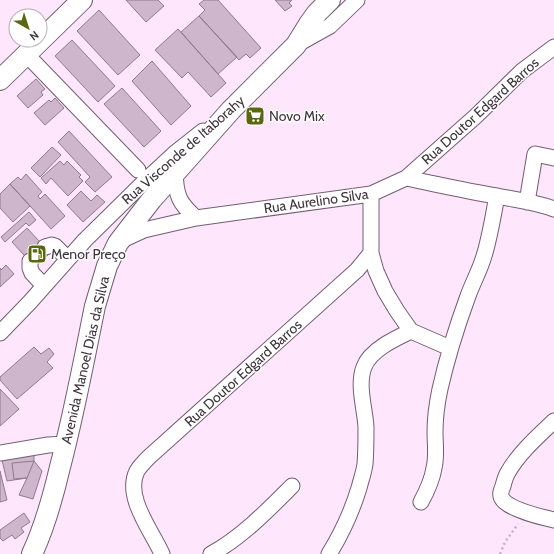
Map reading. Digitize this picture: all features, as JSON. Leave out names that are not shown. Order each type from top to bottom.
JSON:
[{"type":"main road","points":[[0,80],[82,0]]},
{"type":"main road","name":"Rua Visconde de Itaborahy","points":[[231,110],[296,45],[317,13],[330,0]]},
{"type":"main road","name":"Avenida Manoel Dias da Silva","points":[[32,554],[38,543],[49,513],[66,444],[95,306],[107,266],[118,243],[152,199],[231,110]]},
{"type":"street","points":[[296,45],[330,26],[357,0]]},
{"type":"street","name":"Rua Doutor Edgard Barros","points":[[406,178],[476,116],[522,71],[554,47]]},
{"type":"street","points":[[26,54],[138,170]]},
{"type":"street","name":"Rua Visconde de Itaborahy","points":[[0,333],[85,240],[146,180],[174,154],[231,110]]},
{"type":"street","points":[[527,202],[535,154],[554,158]]},
{"type":"street","points":[[175,172],[177,192],[180,200],[186,210],[196,218]]},
{"type":"street","points":[[406,178],[527,202],[554,209]]},
{"type":"street","name":"Rua Aurelino Silva","points":[[118,243],[144,230],[196,218],[371,194],[406,178]]},
{"type":"street","points":[[371,194],[371,253],[376,272],[385,291],[411,331],[450,348]]},
{"type":"street","points":[[421,502],[431,483],[434,468],[436,453],[436,413],[450,348],[468,295],[484,258],[497,196]]},
{"type":"street","points":[[45,247],[52,245],[55,246],[68,258]]},
{"type":"street","name":"Rua Doutor Edgard Barros","points":[[162,554],[141,512],[133,491],[136,473],[141,465],[357,270],[371,253]]},
{"type":"street","points":[[30,261],[32,273],[44,286]]},
{"type":"street","points":[[329,554],[348,519],[356,499],[365,465],[366,434],[362,388],[364,366],[369,358],[379,349],[390,341],[411,331]]},
{"type":"street","points":[[554,421],[516,460],[507,475],[500,493],[501,498],[509,505],[526,512],[554,520]]},
{"type":"street","points":[[0,453],[48,445],[66,444]]},
{"type":"street","points":[[211,554],[221,549],[264,514],[292,486]]},
{"type":"path","points":[[500,554],[505,542],[526,512]]},
{"type":"building","points":[[126,0],[158,0],[164,6],[146,22]]},
{"type":"building","points":[[204,0],[218,0],[261,48],[250,58],[246,54],[239,60],[199,16],[205,10],[199,4]]},
{"type":"building","points":[[275,0],[292,0],[289,3],[292,6],[285,11]]},
{"type":"building","points":[[99,10],[140,55],[118,75],[77,31]]},
{"type":"building","points":[[199,16],[237,57],[218,74],[181,32]]},
{"type":"building","points":[[178,29],[226,83],[211,97],[188,72],[182,78],[155,50]]},
{"type":"building","points":[[72,40],[115,86],[98,102],[55,56]]},
{"type":"building","points":[[152,61],[191,106],[171,125],[132,81]]},
{"type":"building","points":[[36,79],[45,89],[41,92],[43,95],[28,108],[17,96]]},
{"type":"building","points":[[122,88],[161,131],[144,147],[104,104]]},
{"type":"building","points":[[55,98],[64,108],[45,125],[34,113],[49,100],[51,102]]},
{"type":"building","points":[[69,131],[112,177],[95,192],[85,182],[90,177],[58,142]]},
{"type":"building","points":[[52,147],[61,155],[40,177],[31,168]]},
{"type":"building","points":[[60,161],[64,165],[67,161],[81,175],[79,177],[83,181],[68,196],[51,178],[46,184],[41,178]]},
{"type":"building","points":[[26,174],[42,192],[38,196],[40,199],[45,194],[65,216],[51,229],[10,184],[18,177],[21,180]]},
{"type":"building","points":[[10,184],[30,206],[13,222],[0,208],[0,194]]},
{"type":"building","points":[[81,191],[91,201],[97,195],[105,202],[83,222],[67,205]]},
{"type":"building","points":[[29,212],[36,220],[29,226],[26,223],[5,242],[1,237]]},
{"type":"building","points":[[27,228],[50,253],[35,267],[12,242]]},
{"type":"building","points":[[6,265],[14,274],[0,287],[0,268],[1,270]]},
{"type":"building","points":[[34,347],[41,354],[49,348],[54,354],[47,362],[53,368],[17,399],[0,380],[0,377]]},
{"type":"building","points":[[0,389],[19,409],[0,426]]},
{"type":"building","points":[[34,455],[34,461],[27,478],[7,481],[2,460]]},
{"type":"building","points":[[34,461],[42,471],[33,499],[19,495],[27,478],[14,479],[12,463]]},
{"type":"building","points":[[0,471],[7,500],[0,502]]},
{"type":"building","points":[[24,513],[30,522],[21,528],[24,532],[15,539],[12,535],[3,541],[0,538],[0,530]]},
{"type":"tunnel","points":[[30,261],[45,247]]},
{"type":"place","name":"Novo Mix","points":[[255,116]]},
{"type":"place","name":"Menor Preço","points":[[37,254]]}]
